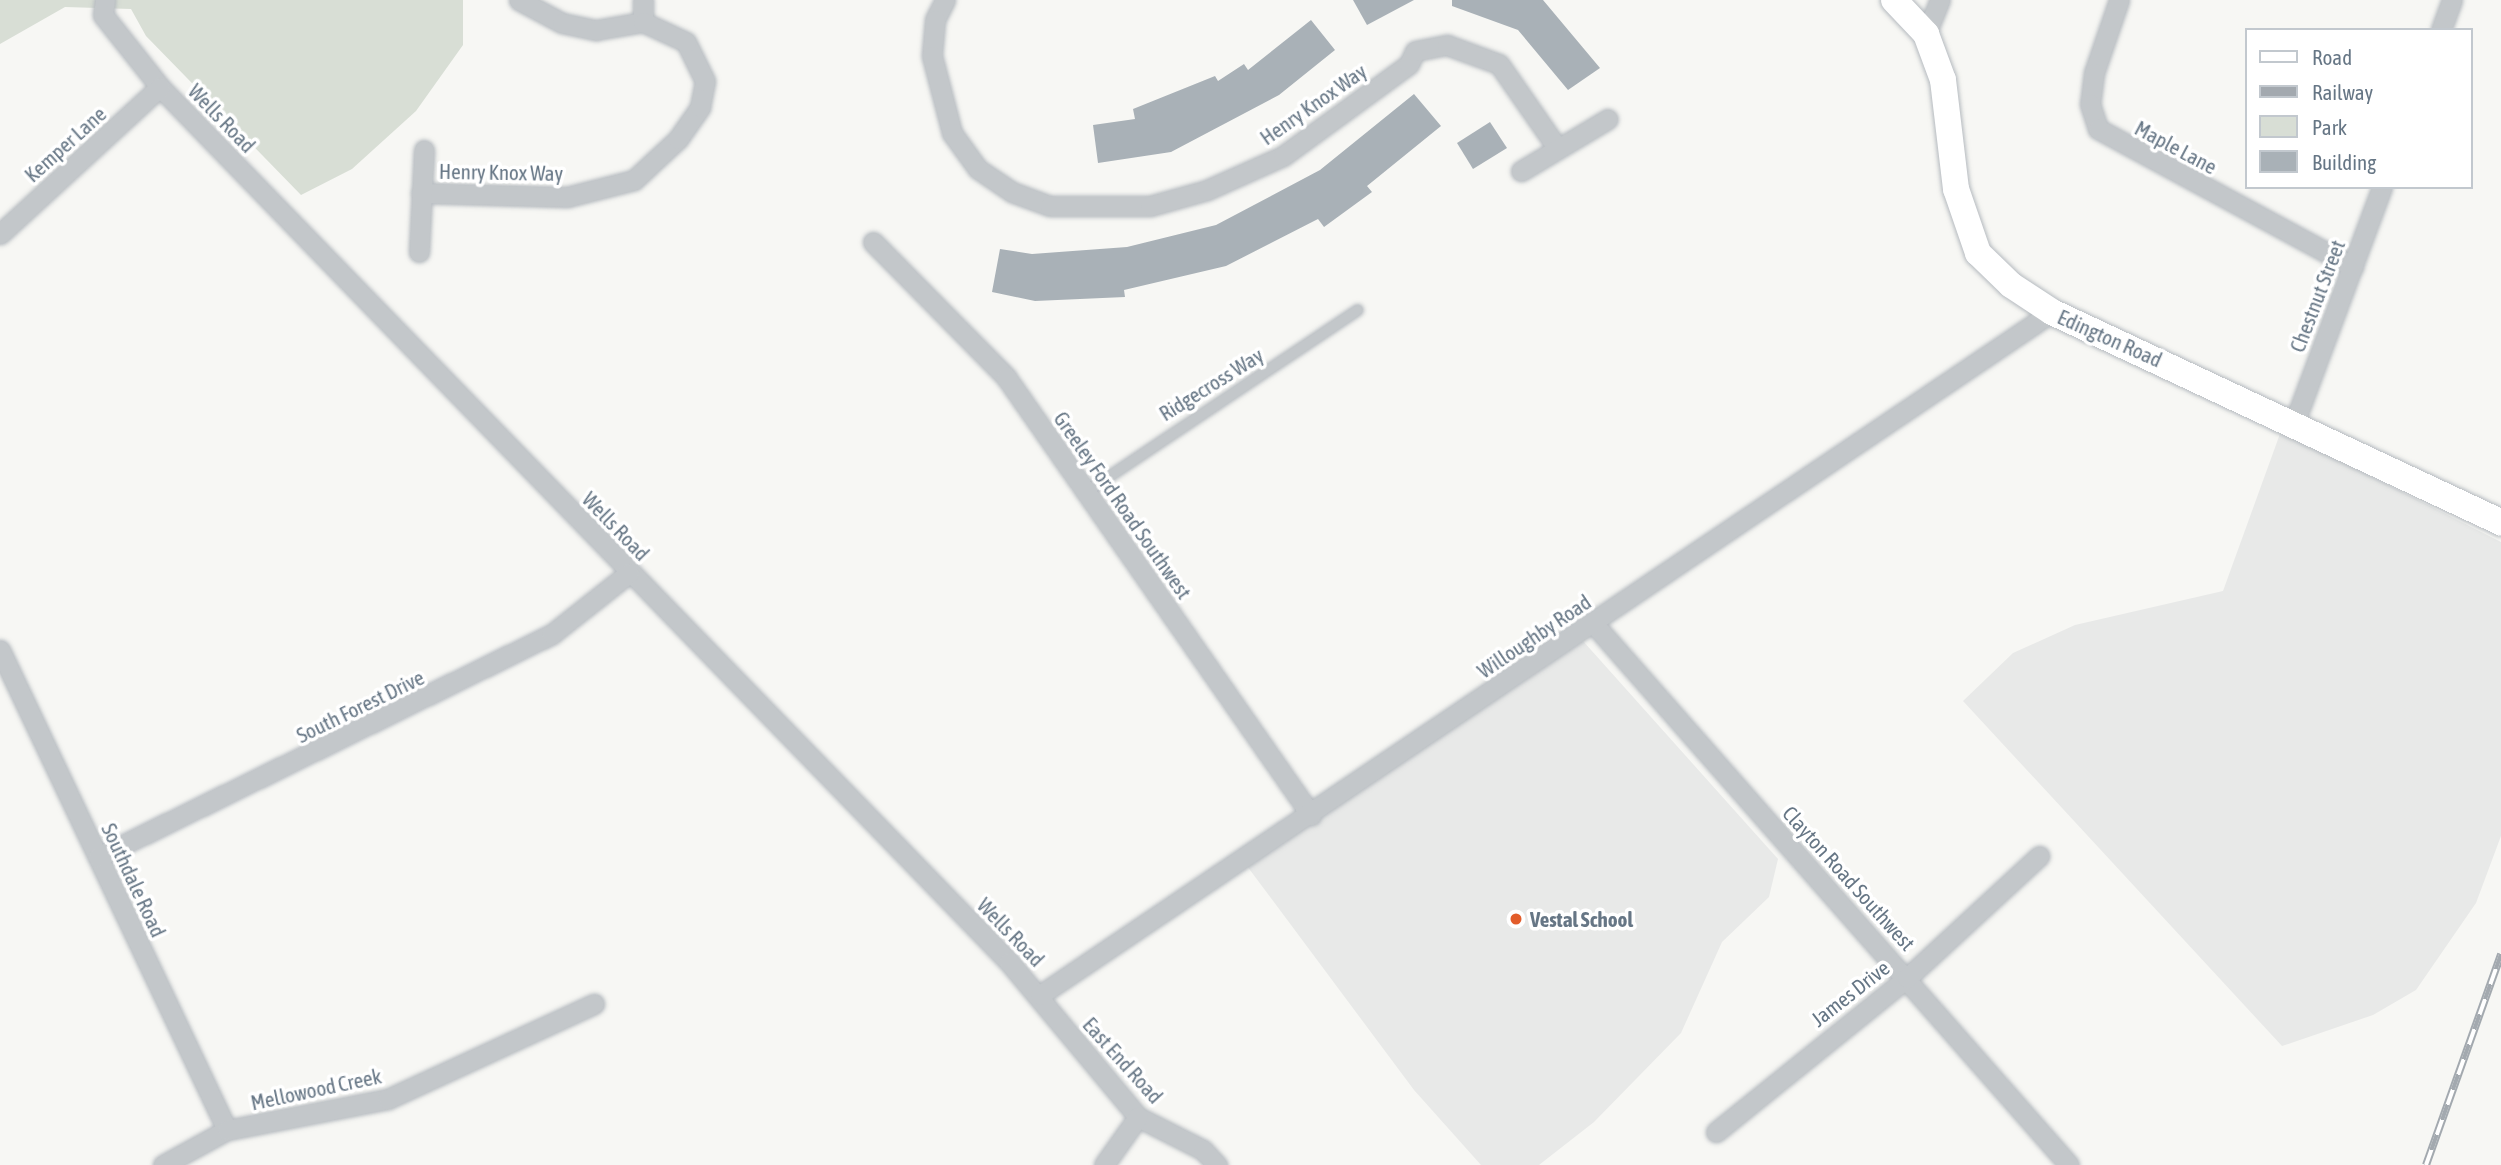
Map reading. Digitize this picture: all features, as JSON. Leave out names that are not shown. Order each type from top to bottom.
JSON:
[{"type":"street","name":"Wells Road","points":[[104,0],[103,15],[160,87],[1040,995]]},
{"type":"street","points":[[519,0],[562,23],[596,30],[643,22],[643,0]]},
{"type":"street","name":"Henry Knox Way","points":[[945,0],[935,20],[932,56],[952,133],[978,169],[1012,192],[1051,206],[1150,206],[1207,190],[1283,156],[1409,64],[1415,51],[1447,45],[1499,64],[1558,149]]},
{"type":"street","name":"Edington Road","points":[[1894,0],[1926,34],[1943,80],[1956,189],[1978,253],[2052,312],[2295,421],[2501,522]]},
{"type":"street","points":[[1926,34],[1940,0]]},
{"type":"street","name":"Maple Lane","points":[[2119,0],[2094,73],[2090,104],[2098,129],[2353,267]]},
{"type":"street","points":[[2442,28],[2452,0]]},
{"type":"street","name":"Henry Knox Way","points":[[421,193],[567,197],[634,180],[678,139],[700,107],[705,81],[686,42],[643,22]]},
{"type":"street","name":"Kemper Lane","points":[[0,233],[160,87]]},
{"type":"street","points":[[1521,171],[1608,120]]},
{"type":"street","points":[[419,252],[424,150]]},
{"type":"street","name":"Chestnut Street","points":[[2295,421],[2381,189]]},
{"type":"street","name":"Greeley Ford Road Southwest","points":[[873,242],[1006,377],[1311,815]]},
{"type":"street","name":"Willoughby Road","points":[[1040,995],[1311,815],[2052,312]]},
{"type":"street","name":"South Forest Drive","points":[[98,857],[552,634],[629,573]]},
{"type":"street","name":"Clayton Road Southwest","points":[[1593,623],[2069,1165]]},
{"type":"street","name":"Southdale Road","points":[[0,650],[228,1130]]},
{"type":"street","name":"James Drive","points":[[1716,1132],[1907,978],[2039,856]]},
{"type":"street","name":"East End Road","points":[[1040,995],[1138,1117],[1203,1150],[1217,1165]]},
{"type":"street","name":"Mellowood Creek","points":[[163,1165],[228,1130],[388,1099],[594,1004]]},
{"type":"street","points":[[1104,1165],[1138,1117]]},
{"type":"lane","name":"Ridgecross Way","points":[[1086,492],[1358,310]]},
{"type":"shaded area","points":[[2281,431],[2501,542],[2501,836],[2476,903],[2416,990],[2373,1015],[2282,1046],[1963,701],[2013,653],[2075,625],[2223,591]]},
{"type":"shaded area","name":"Vestal School","points":[[1583,641],[1778,859],[1769,897],[1722,942],[1681,1033],[1594,1122],[1539,1165],[1481,1165],[1414,1090],[1247,866]]},
{"type":"green space","points":[[0,0],[463,0],[463,45],[416,111],[352,169],[301,195],[146,36],[131,9],[65,7],[0,44]]},
{"type":"building","points":[[1353,0],[1414,0],[1367,25]]},
{"type":"building","points":[[1452,0],[1543,0],[1600,68],[1568,90],[1518,30],[1452,6]]},
{"type":"building","points":[[1311,20],[1335,50],[1279,95],[1171,152],[1098,163],[1093,125],[1135,119],[1133,109],[1215,76],[1218,81],[1244,64],[1248,70]]},
{"type":"building","points":[[1414,94],[1441,126],[1367,186],[1372,192],[1324,227],[1318,219],[1226,266],[1124,290],[1125,297],[1035,301],[992,292],[1000,249],[1032,254],[1127,247],[1216,225],[1320,170]]},
{"type":"building","points":[[1490,122],[1507,148],[1473,169],[1457,143]]},
{"type":"railway","points":[[2426,1165],[2501,954]]},
{"type":"place","name":"Vestal School","points":[[1516,919]]}]
